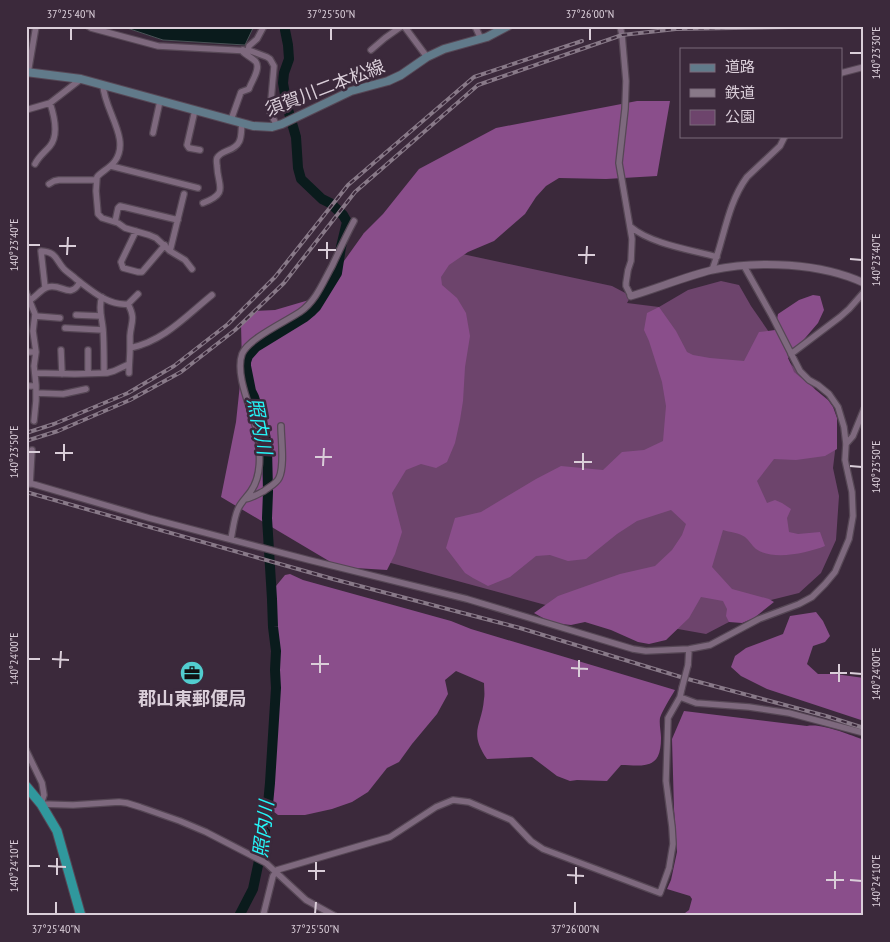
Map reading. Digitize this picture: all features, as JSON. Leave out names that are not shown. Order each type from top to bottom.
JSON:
[{"type":"highway","points":[[26,786],[41,804],[57,831],[81,916]]},
{"type":"main road","name":"須賀川二本松線","points":[[27,72],[81,79],[259,127],[278,125],[351,92],[388,81],[402,75],[427,57],[444,49],[481,39],[508,26]]},
{"type":"street","points":[[27,72],[36,26]]},
{"type":"street","points":[[88,26],[158,46],[245,50],[267,57],[274,66],[270,112],[278,125]]},
{"type":"street","points":[[231,120],[241,92],[249,89],[256,72],[257,64],[243,52],[257,39],[264,26]]},
{"type":"street","points":[[371,50],[403,26],[427,57]]},
{"type":"street","points":[[475,26],[481,39]]},
{"type":"street","points":[[620,26],[626,82],[619,163],[632,239],[631,261],[626,286],[630,296],[712,270],[744,266],[784,265],[808,268],[838,274],[864,283]]},
{"type":"street","points":[[842,73],[864,67]]},
{"type":"street","points":[[26,110],[50,103],[81,79]]},
{"type":"street","points":[[103,85],[106,103],[121,145],[118,156],[111,166],[98,175],[96,180],[98,214],[102,218],[125,228],[156,238],[170,251],[185,260],[192,269]]},
{"type":"street","points":[[153,132],[160,100]]},
{"type":"street","points":[[35,164],[53,141],[55,124],[50,103]]},
{"type":"street","points":[[195,110],[187,145],[189,148],[200,150]]},
{"type":"street","points":[[203,203],[214,198],[220,190],[217,160],[222,154],[236,147],[240,139],[242,123]]},
{"type":"street","points":[[712,270],[732,205],[743,181],[780,146],[784,138]]},
{"type":"street","points":[[111,166],[198,188]]},
{"type":"street","points":[[49,184],[59,180],[96,180]]},
{"type":"street","points":[[170,251],[184,194]]},
{"type":"street","points":[[114,222],[120,206],[178,220]]},
{"type":"street","points":[[231,539],[238,509],[251,492],[259,470],[257,433],[242,378],[242,355],[251,343],[301,312],[312,300],[321,288],[354,221]]},
{"type":"street","points":[[631,227],[638,233],[656,241],[717,256]]},
{"type":"street","points":[[136,231],[120,262],[123,268],[142,272],[165,245]]},
{"type":"street","points":[[45,287],[41,251],[54,255],[63,268],[80,282],[114,303],[128,304],[138,294]]},
{"type":"street","points":[[32,450],[28,483],[149,518],[318,563],[467,599],[633,649],[689,649],[710,645],[759,619],[800,604],[812,597],[834,572],[843,555],[849,539],[853,516],[852,492],[845,460],[844,426],[838,407],[818,385],[809,380],[800,371],[744,266]]},
{"type":"street","points":[[28,301],[45,287],[52,286],[73,290],[77,288],[80,282]]},
{"type":"street","points":[[26,292],[28,301],[35,310],[33,332],[36,352],[34,366],[36,407],[34,421]]},
{"type":"street","points":[[791,354],[840,317],[864,292]]},
{"type":"street","points":[[130,348],[144,345],[172,330],[212,296]]},
{"type":"street","points":[[102,297],[100,303],[104,373]]},
{"type":"street","points":[[128,304],[133,318],[130,336],[129,373]]},
{"type":"street","points":[[76,314],[101,316]]},
{"type":"street","points":[[35,316],[60,318]]},
{"type":"street","points":[[65,328],[103,330]]},
{"type":"street","points":[[61,350],[62,374]]},
{"type":"street","points":[[88,350],[88,373]]},
{"type":"street","points":[[26,352],[36,352]]},
{"type":"street","points":[[34,373],[104,373],[114,371],[129,364]]},
{"type":"street","points":[[26,386],[36,386]]},
{"type":"street","points":[[36,393],[63,394],[86,389]]},
{"type":"street","points":[[846,444],[853,436],[864,409]]},
{"type":"street","points":[[245,499],[274,484],[279,478],[282,469],[281,426]]},
{"type":"street","points":[[263,916],[276,872],[281,868],[390,837],[440,805],[453,800],[469,802],[511,820],[543,849],[660,892],[669,868],[673,844],[666,781],[668,718],[680,697],[688,665],[689,649]]},
{"type":"street","points":[[680,697],[696,703],[749,707],[789,713],[864,733]]},
{"type":"street","points":[[26,750],[42,783],[44,794],[41,804],[127,803],[180,821],[259,859],[306,900],[335,916]]},
{"type":"green space","points":[[364,233],[612,286],[631,296],[627,303],[659,307],[688,290],[721,281],[739,285],[751,306],[791,364],[814,388],[837,435],[833,468],[839,496],[836,540],[821,573],[799,593],[747,606],[729,622],[706,634],[678,629],[645,632],[284,534],[325,318]]},
{"type":"shaded area","points":[[121,26],[254,26],[245,45],[163,40]]},
{"type":"shaded area","points":[[637,101],[670,101],[657,176],[606,179],[559,178],[546,186],[525,214],[494,241],[468,252],[449,265],[441,277],[442,285],[457,298],[466,313],[470,336],[460,420],[455,443],[447,462],[436,468],[421,464],[406,470],[392,493],[402,532],[395,554],[387,570],[339,567],[221,497],[236,422],[242,365],[241,324],[253,311],[275,310],[309,300],[327,288],[364,233],[383,214],[419,169],[496,128]]},
{"type":"shaded area","points":[[813,295],[820,296],[824,310],[818,323],[788,358],[794,372],[828,400],[833,407],[837,418],[837,449],[825,456],[796,460],[774,459],[757,481],[767,503],[775,500],[791,509],[787,518],[789,532],[798,534],[820,532],[825,546],[790,555],[771,555],[756,549],[743,536],[723,530],[712,567],[732,589],[774,602],[754,618],[742,623],[729,622],[726,616],[727,609],[723,601],[701,597],[689,618],[666,640],[649,644],[638,642],[611,630],[585,622],[571,625],[552,623],[534,613],[558,596],[620,574],[655,566],[672,550],[682,535],[686,524],[671,510],[637,521],[617,534],[586,559],[568,561],[550,555],[536,556],[510,577],[488,586],[465,573],[446,548],[455,518],[481,512],[561,466],[603,470],[622,452],[644,450],[663,441],[666,406],[662,382],[644,330],[647,313],[659,307],[676,331],[687,352],[693,355],[744,361],[759,332],[775,330],[778,314],[799,300]]},
{"type":"shaded area","points":[[290,574],[303,580],[451,621],[471,629],[675,690],[660,718],[661,738],[658,755],[650,764],[638,766],[621,765],[607,781],[570,781],[557,776],[532,757],[487,759],[478,742],[477,735],[483,708],[484,683],[456,671],[445,680],[448,694],[437,714],[399,762],[387,768],[368,792],[352,802],[332,809],[305,815],[278,815],[269,808],[275,766],[280,691],[272,613],[276,586],[285,575]]},
{"type":"shaded area","points":[[816,612],[823,621],[830,636],[825,642],[813,646],[807,664],[818,674],[864,678],[864,721],[767,689],[741,676],[731,667],[735,656],[746,648],[783,634],[790,616]]},
{"type":"shaded area","points":[[684,711],[820,726],[864,740],[864,916],[681,916],[689,910],[692,899],[690,896],[667,889],[671,880],[677,852],[672,739]]},
{"type":"waterway","name":"照内川","points":[[239,916],[253,889],[264,837],[270,783],[276,688],[276,651],[267,518],[267,447],[265,434],[251,391],[246,362],[248,356],[256,347],[305,317],[316,307],[337,273],[347,222],[343,215],[330,203],[322,199],[301,179],[298,168],[296,137],[283,83],[289,59],[285,26]]},
{"type":"railway","points":[[26,441],[58,431],[130,400],[181,372],[235,330],[284,283],[355,192],[478,85],[622,35],[676,29],[843,26]]},
{"type":"railway","points":[[26,433],[54,424],[128,393],[174,366],[228,324],[275,277],[348,185],[474,77],[582,41]]},
{"type":"railway","points":[[26,492],[333,579],[520,628],[684,678],[864,728]]},
{"type":"place","name":"郡山東郵便局","points":[[192,673]]}]
